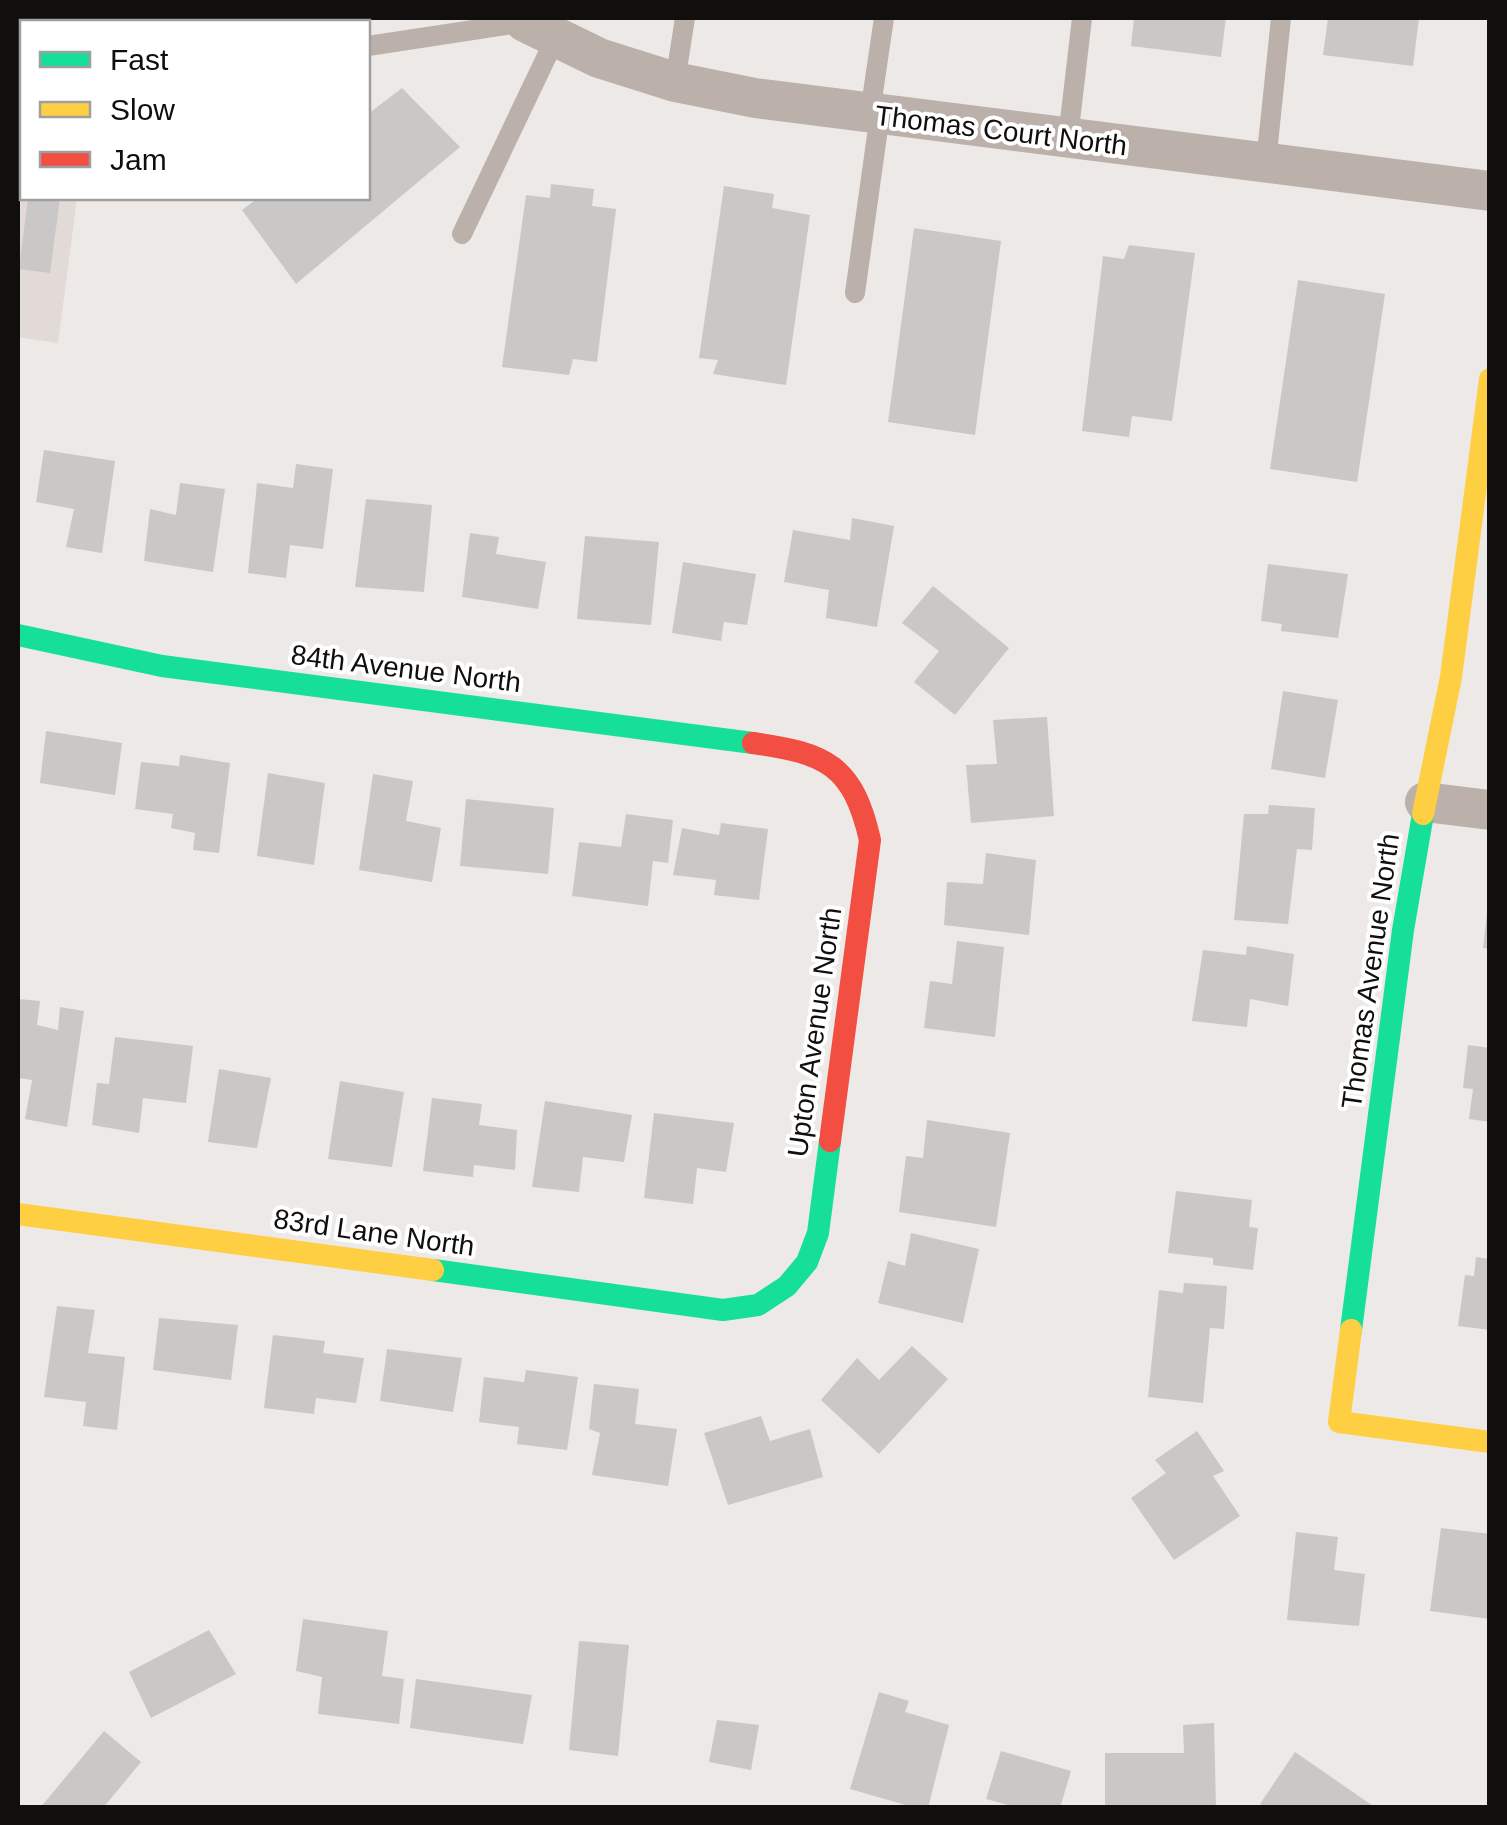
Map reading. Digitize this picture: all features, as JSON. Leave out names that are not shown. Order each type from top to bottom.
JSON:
[{"type":"street","name":"Thomas Court North","points":[[534,26],[599,58],[675,82],[755,98],[1490,191]]},
{"type":"street","name":"Thomas Avenue North","points":[[1490,379],[1451,677],[1403,930],[1339,1422],[1490,1442]]},
{"type":"street","name":"84th Avenue North","points":[[18,636],[162,666],[788,748]]},
{"type":"street","name":"Upton Avenue North","points":[[722,1310],[758,1305],[788,1286],[808,1262],[818,1232],[870,840],[863,808],[850,780],[821,759],[788,748]]},
{"type":"street","points":[[1425,802],[1490,810]]},
{"type":"street","name":"83rd Lane North","points":[[18,1214],[722,1310]]},
{"type":"lane","points":[[675,82],[685,18]]},
{"type":"lane","points":[[855,293],[884,18]]},
{"type":"lane","points":[[1068,138],[1082,18]]},
{"type":"lane","points":[[1266,163],[1281,18]]},
{"type":"lane","points":[[370,46],[534,26],[462,234]]},
{"type":"shaded area","points":[[18,18],[100,18],[20,20],[20,200],[77,200],[58,343],[18,337]]},
{"type":"building","points":[[51,18],[83,18],[82,20]]},
{"type":"building","points":[[1134,18],[1226,18],[1221,57],[1131,46]]},
{"type":"building","points":[[1328,18],[1419,18],[1413,66],[1323,55]]},
{"type":"building","points":[[402,88],[460,147],[296,284],[242,210],[255,200],[370,200],[370,112]]},
{"type":"building","points":[[551,184],[594,189],[592,206],[616,209],[597,362],[573,359],[569,375],[502,367],[526,195],[550,198]]},
{"type":"building","points":[[724,186],[774,194],[772,208],[810,215],[786,385],[713,374],[718,360],[699,358]]},
{"type":"building","points":[[28,200],[60,200],[50,273],[19,269]]},
{"type":"building","points":[[914,228],[1001,241],[975,435],[888,422]]},
{"type":"building","points":[[1129,245],[1195,253],[1172,421],[1132,416],[1129,437],[1082,431],[1103,256],[1124,259]]},
{"type":"building","points":[[1298,280],[1385,294],[1357,482],[1270,469]]},
{"type":"building","points":[[44,450],[115,461],[102,553],[66,547],[74,509],[36,502]]},
{"type":"building","points":[[296,464],[333,469],[323,549],[290,545],[286,578],[248,573],[257,483],[293,488]]},
{"type":"building","points":[[180,483],[225,489],[213,572],[144,561],[150,509],[176,515]]},
{"type":"building","points":[[366,499],[432,505],[424,592],[355,587]]},
{"type":"building","points":[[852,518],[894,526],[877,627],[826,618],[829,590],[784,582],[793,530],[850,540]]},
{"type":"building","points":[[470,533],[499,537],[496,554],[546,562],[538,609],[462,597]]},
{"type":"building","points":[[585,536],[659,542],[651,625],[577,619]]},
{"type":"building","points":[[683,562],[756,574],[747,625],[724,622],[721,641],[672,633]]},
{"type":"building","points":[[1268,564],[1348,574],[1338,638],[1281,631],[1282,624],[1261,621]]},
{"type":"building","points":[[933,586],[1009,648],[955,715],[914,682],[939,651],[902,623]]},
{"type":"building","points":[[1283,691],[1338,700],[1325,778],[1271,769]]},
{"type":"building","points":[[1047,717],[1054,816],[971,823],[966,765],[997,764],[993,720]]},
{"type":"building","points":[[46,731],[122,743],[115,795],[40,783]]},
{"type":"building","points":[[180,755],[230,763],[219,853],[193,850],[195,833],[171,828],[173,814],[135,809],[141,762],[179,766]]},
{"type":"building","points":[[268,773],[325,783],[314,865],[257,856]]},
{"type":"building","points":[[373,774],[413,781],[406,821],[441,828],[432,882],[359,870]]},
{"type":"building","points":[[466,799],[554,808],[548,874],[460,866]]},
{"type":"building","points":[[1269,805],[1315,808],[1312,850],[1297,849],[1288,924],[1234,920],[1244,814],[1268,814]]},
{"type":"building","points":[[626,814],[673,820],[668,863],[653,861],[648,906],[572,896],[579,842],[621,847]]},
{"type":"building","points":[[721,823],[768,829],[759,900],[714,895],[716,880],[673,875],[682,828],[719,835]]},
{"type":"building","points":[[986,853],[1036,860],[1029,935],[944,925],[947,882],[983,884]]},
{"type":"building","points":[[1490,912],[1490,949],[1483,948]]},
{"type":"building","points":[[957,941],[1004,947],[995,1037],[924,1028],[930,981],[952,984]]},
{"type":"building","points":[[1247,946],[1294,954],[1288,1006],[1250,999],[1247,1027],[1192,1021],[1203,950],[1246,955]]},
{"type":"building","points":[[18,999],[40,1001],[37,1025],[58,1030],[60,1007],[84,1011],[67,1127],[25,1119],[32,1080],[18,1078]]},
{"type":"building","points":[[115,1037],[193,1046],[186,1103],[143,1098],[139,1133],[92,1125],[97,1083],[109,1084]]},
{"type":"building","points":[[1468,1045],[1490,1048],[1490,1122],[1469,1119],[1473,1089],[1463,1088]]},
{"type":"building","points":[[219,1069],[271,1078],[257,1148],[208,1142]]},
{"type":"building","points":[[340,1081],[404,1092],[392,1167],[328,1159]]},
{"type":"building","points":[[432,1098],[482,1104],[479,1125],[517,1130],[515,1170],[474,1165],[473,1177],[423,1171]]},
{"type":"building","points":[[545,1101],[632,1115],[624,1162],[583,1157],[579,1192],[532,1187]]},
{"type":"building","points":[[654,1113],[734,1123],[726,1172],[697,1168],[693,1204],[644,1198]]},
{"type":"building","points":[[927,1120],[1010,1133],[996,1227],[899,1212],[906,1156],[923,1158]]},
{"type":"building","points":[[1176,1191],[1252,1200],[1249,1227],[1258,1228],[1253,1270],[1213,1265],[1213,1258],[1168,1253]]},
{"type":"building","points":[[911,1233],[979,1249],[963,1323],[878,1303],[888,1261],[905,1266]]},
{"type":"building","points":[[1476,1257],[1490,1259],[1490,1330],[1458,1326],[1465,1275],[1474,1276]]},
{"type":"building","points":[[1184,1283],[1227,1286],[1224,1329],[1210,1328],[1203,1403],[1148,1397],[1159,1290],[1183,1293]]},
{"type":"building","points":[[57,1306],[95,1310],[88,1353],[125,1357],[117,1430],[83,1426],[86,1402],[44,1397]]},
{"type":"building","points":[[159,1318],[238,1325],[231,1380],[153,1370]]},
{"type":"building","points":[[273,1335],[325,1341],[323,1353],[364,1358],[356,1403],[316,1398],[314,1414],[264,1408]]},
{"type":"building","points":[[912,1346],[948,1379],[879,1454],[821,1400],[857,1358],[879,1380]]},
{"type":"building","points":[[387,1349],[462,1358],[453,1412],[380,1401]]},
{"type":"building","points":[[526,1370],[578,1377],[567,1450],[517,1444],[519,1427],[479,1422],[484,1377],[524,1382]]},
{"type":"building","points":[[594,1384],[639,1389],[635,1424],[677,1429],[668,1486],[592,1475],[600,1433],[589,1429]]},
{"type":"building","points":[[761,1416],[770,1441],[810,1429],[823,1477],[728,1505],[704,1433]]},
{"type":"building","points":[[1197,1431],[1224,1471],[1213,1476],[1240,1516],[1174,1560],[1131,1498],[1166,1473],[1155,1460]]},
{"type":"building","points":[[1441,1528],[1490,1534],[1490,1619],[1430,1611]]},
{"type":"building","points":[[1296,1532],[1338,1537],[1334,1570],[1365,1574],[1359,1626],[1287,1620]]},
{"type":"building","points":[[303,1619],[388,1631],[382,1676],[404,1679],[399,1724],[318,1714],[322,1677],[296,1671]]},
{"type":"building","points":[[209,1630],[236,1674],[151,1718],[129,1672]]},
{"type":"building","points":[[579,1641],[629,1645],[618,1756],[569,1750]]},
{"type":"building","points":[[416,1679],[532,1695],[523,1744],[410,1728]]},
{"type":"building","points":[[879,1692],[909,1701],[905,1712],[949,1725],[928,1808],[850,1789]]},
{"type":"building","points":[[717,1720],[759,1725],[751,1770],[709,1762]]},
{"type":"building","points":[[1214,1723],[1216,1808],[1105,1808],[1105,1753],[1184,1753],[1183,1725]]},
{"type":"building","points":[[104,1731],[141,1762],[103,1808],[40,1808]]},
{"type":"building","points":[[1001,1751],[1071,1771],[1060,1808],[1019,1808],[986,1799]]},
{"type":"building","points":[[1295,1752],[1376,1808],[1265,1808],[1260,1804]]},
{"type":"traffic: fast","points":[[18,635],[162,666],[753,743]]},
{"type":"traffic: fast","points":[[1351,1330],[1403,930],[1423,814]]},
{"type":"traffic: fast","points":[[433,1270],[723,1310],[758,1305],[787,1286],[807,1262],[818,1233],[830,1141]]},
{"type":"traffic: slow","points":[[1423,814],[1451,677],[1490,379]]},
{"type":"traffic: slow","points":[[18,1214],[433,1270]]},
{"type":"traffic: slow","points":[[1351,1330],[1339,1422],[1490,1442]]},
{"type":"traffic: jam","points":[[753,743],[800,752],[832,767],[855,795],[870,840],[830,1141]]}]
